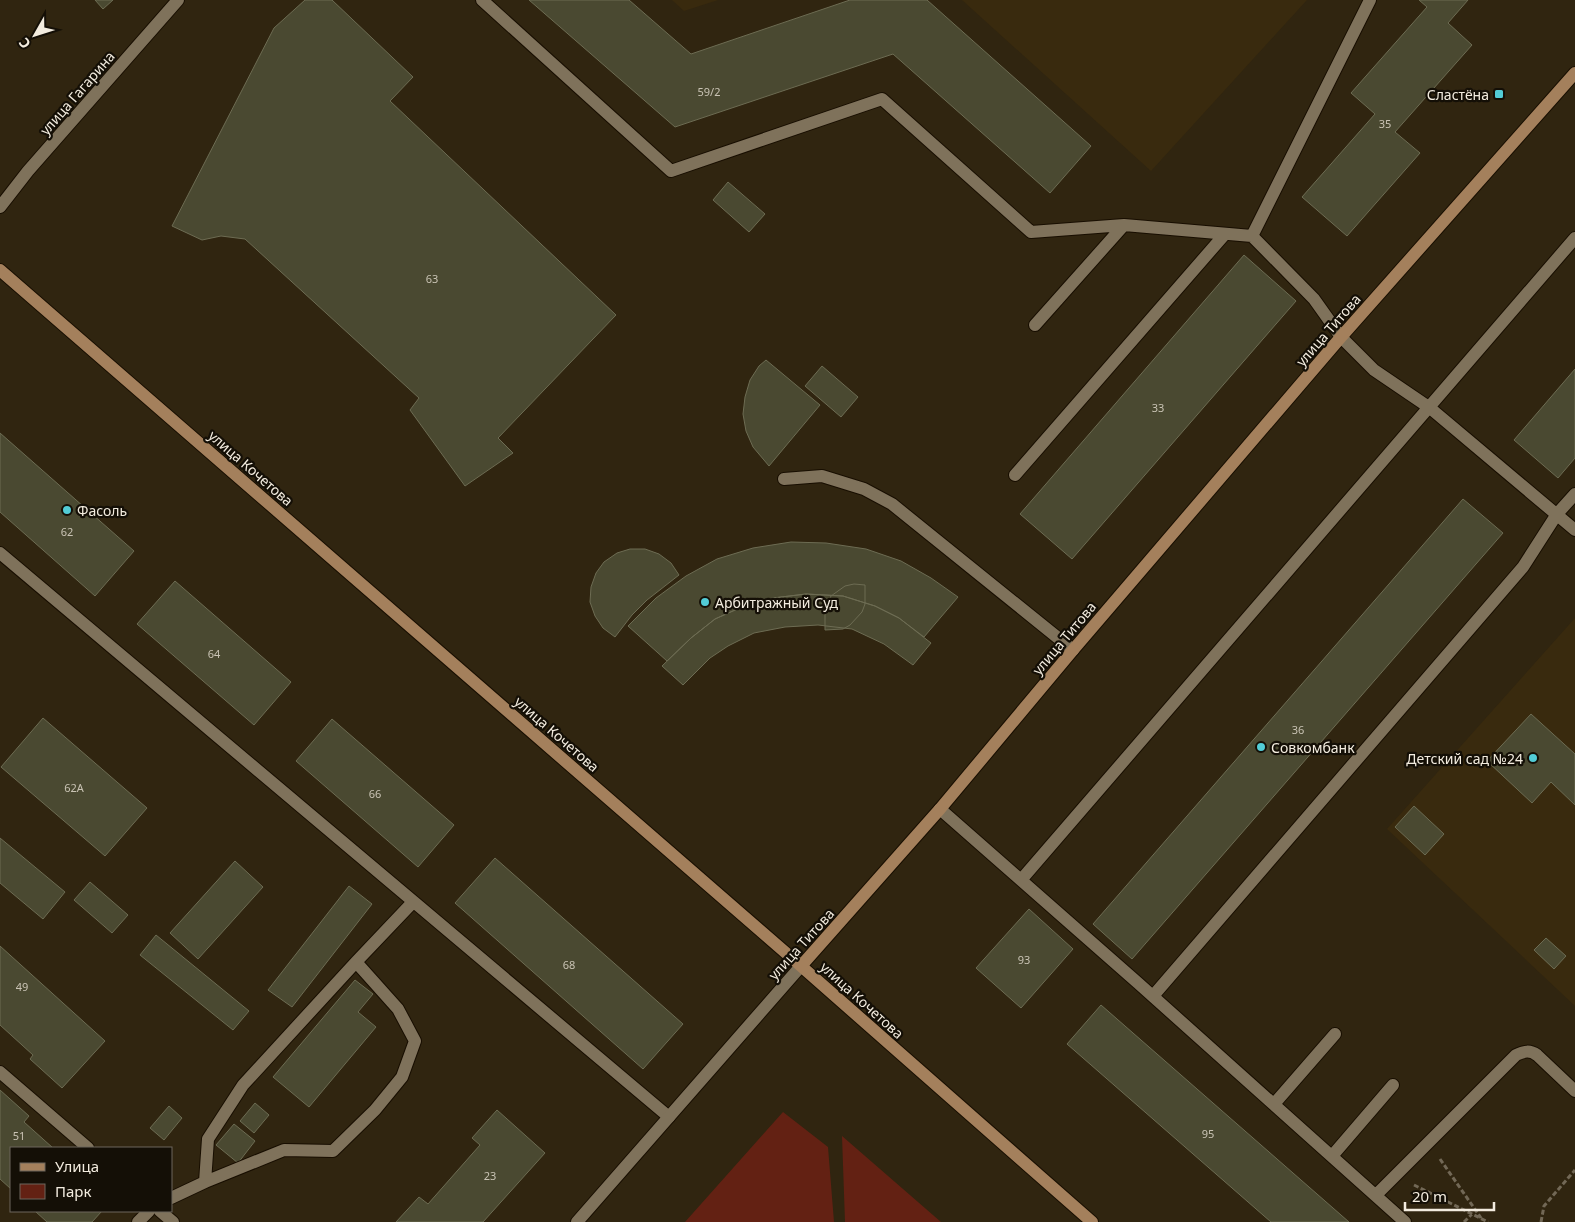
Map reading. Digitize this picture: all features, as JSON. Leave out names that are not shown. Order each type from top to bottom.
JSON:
[{"type":"main road","name":"улица Титова","points":[[801,966],[940,809],[1073,650],[1341,337],[1575,73]]},
{"type":"main road","name":"улица Кочетова","points":[[0,270],[801,966],[1092,1222]]},
{"type":"street","name":"улица Гагарина","points":[[0,207],[28,171],[178,0]]},
{"type":"street","points":[[482,0],[671,171],[882,99],[1031,232],[1124,225],[1252,236],[1314,299],[1341,337],[1374,370],[1430,408],[1575,530]]},
{"type":"street","points":[[1252,236],[1370,0]]},
{"type":"street","points":[[1035,325],[1124,225]]},
{"type":"street","points":[[1015,475],[1225,234]]},
{"type":"street","points":[[1021,880],[1575,238]]},
{"type":"street","points":[[784,479],[822,476],[864,489],[892,504],[1073,650]]},
{"type":"street","points":[[1153,996],[1523,567],[1557,514],[1575,494]]},
{"type":"street","points":[[0,553],[669,1117]]},
{"type":"street","points":[[940,809],[1153,996],[1405,1222]]},
{"type":"street","points":[[205,1182],[208,1139],[243,1086],[413,902]]},
{"type":"street","points":[[172,1198],[284,1150],[333,1151],[375,1110],[402,1077],[415,1041],[398,1009],[356,962]]},
{"type":"street","name":"улица Титова","points":[[577,1222],[801,966]]},
{"type":"street","points":[[1274,1104],[1335,1034]]},
{"type":"street","points":[[1376,1196],[1516,1055],[1522,1052],[1532,1052],[1538,1055],[1575,1091]]},
{"type":"street","points":[[0,1072],[87,1147]]},
{"type":"street","points":[[1332,1156],[1393,1085]]},
{"type":"street","points":[[138,1222],[148,1212]]},
{"type":"street","points":[[161,1212],[173,1222]]},
{"type":"path","points":[[1429,1143],[1481,1219]]},
{"type":"path","points":[[1541,1222],[1544,1206],[1575,1170]]},
{"type":"path","points":[[1396,1176],[1488,1222]]},
{"type":"path","points":[[1464,1222],[1472,1214]]},
{"type":"shaded area","points":[[672,0],[718,0],[684,11]]},
{"type":"shaded area","points":[[962,0],[1307,0],[1151,171]]},
{"type":"shaded area","points":[[1575,618],[1575,1006],[1387,829]]},
{"type":"green space","points":[[783,1112],[828,1147],[834,1222],[685,1222]]},
{"type":"green space","points":[[842,1136],[941,1222],[845,1222]]},
{"type":"building","points":[[95,0],[113,0],[103,9]]},
{"type":"building","points":[[305,0],[332,0],[413,77],[390,101],[616,315],[498,438],[513,453],[465,486],[410,410],[419,398],[245,239],[221,236],[202,240],[172,226],[274,28]]},
{"type":"building","points":[[529,0],[629,0],[691,54],[850,0],[927,0],[1091,146],[1050,193],[893,54],[675,127]]},
{"type":"building","points":[[1419,0],[1468,0],[1448,23],[1472,45],[1395,132],[1420,153],[1347,236],[1302,197],[1375,114],[1351,93],[1427,7]]},
{"type":"building","points":[[728,182],[765,214],[749,232],[713,200]]},
{"type":"building","points":[[1244,255],[1296,301],[1072,559],[1020,514]]},
{"type":"building","points":[[766,360],[820,405],[769,466],[753,447],[746,431],[743,414],[750,380],[759,366]]},
{"type":"building","points":[[822,366],[858,397],[841,417],[805,386]]},
{"type":"building","points":[[1575,369],[1575,458],[1558,478],[1514,440]]},
{"type":"building","points":[[0,433],[134,551],[95,596],[0,512]]},
{"type":"building","points":[[1463,499],[1503,533],[1132,959],[1093,924]]},
{"type":"building","name":"Арбитражный Суд","points":[[791,542],[826,543],[866,549],[901,561],[931,578],[958,597],[924,637],[899,618],[875,606],[843,596],[806,594],[773,598],[744,606],[715,619],[691,638],[667,661],[628,626],[656,598],[686,576],[717,559],[753,548]]},
{"type":"building","points":[[630,549],[645,549],[659,554],[671,563],[679,575],[647,600],[632,615],[615,637],[603,628],[595,616],[590,602],[591,587],[596,573],[604,562],[617,553]]},
{"type":"building","points":[[175,581],[291,682],[254,725],[137,624]]},
{"type":"building","points":[[854,584],[865,585],[865,604],[862,612],[850,625],[843,629],[825,630],[825,614],[831,596],[845,586]]},
{"type":"building","points":[[806,594],[843,596],[875,606],[899,618],[931,643],[913,665],[884,644],[852,629],[818,625],[785,627],[754,633],[728,646],[710,658],[683,685],[662,666],[691,638],[715,619],[744,606],[773,598]]},
{"type":"building","name":"Детский сад №24","points":[[1531,714],[1575,754],[1575,805],[1551,782],[1532,803],[1487,761]]},
{"type":"building","points":[[43,718],[147,808],[105,856],[1,767]]},
{"type":"building","points":[[332,719],[454,825],[418,867],[296,761]]},
{"type":"building","points":[[1414,806],[1444,834],[1425,855],[1395,827]]},
{"type":"building","points":[[0,838],[65,892],[43,919],[0,883]]},
{"type":"building","points":[[495,858],[683,1024],[643,1069],[455,903]]},
{"type":"building","points":[[235,861],[263,887],[198,959],[170,933]]},
{"type":"building","points":[[90,882],[128,915],[112,933],[74,900]]},
{"type":"building","points":[[349,886],[372,904],[292,1007],[268,990]]},
{"type":"building","points":[[1029,909],[1073,949],[1021,1008],[976,968]]},
{"type":"building","points":[[156,935],[249,1011],[233,1030],[140,955]]},
{"type":"building","points":[[1546,938],[1566,956],[1554,969],[1534,950]]},
{"type":"building","points":[[0,946],[105,1041],[62,1088],[30,1059],[33,1055],[0,1025]]},
{"type":"building","points":[[355,980],[373,994],[358,1012],[376,1027],[309,1107],[273,1077]]},
{"type":"building","points":[[1101,1005],[1349,1222],[1271,1222],[1067,1044]]},
{"type":"building","points":[[0,1090],[29,1116],[24,1122],[52,1147],[10,1147],[10,1188],[0,1179]]},
{"type":"building","points":[[255,1103],[269,1115],[254,1133],[240,1121]]},
{"type":"building","points":[[169,1106],[182,1118],[164,1140],[150,1128]]},
{"type":"building","points":[[497,1110],[545,1153],[483,1222],[396,1222],[419,1197],[428,1204],[480,1145],[472,1138]]},
{"type":"building","points":[[234,1124],[255,1141],[238,1163],[216,1145]]},
{"type":"building","points":[[36,1212],[101,1212],[92,1222],[47,1222]]},
{"type":"place","name":"Сластёна","points":[[1499,94]]},
{"type":"place","name":"Фасоль","points":[[67,510]]},
{"type":"place","name":"Арбитражный Суд","points":[[705,602]]},
{"type":"place","name":"Совкомбанк","points":[[1261,747]]},
{"type":"place","name":"Детский сад №24","points":[[1533,758]]}]
